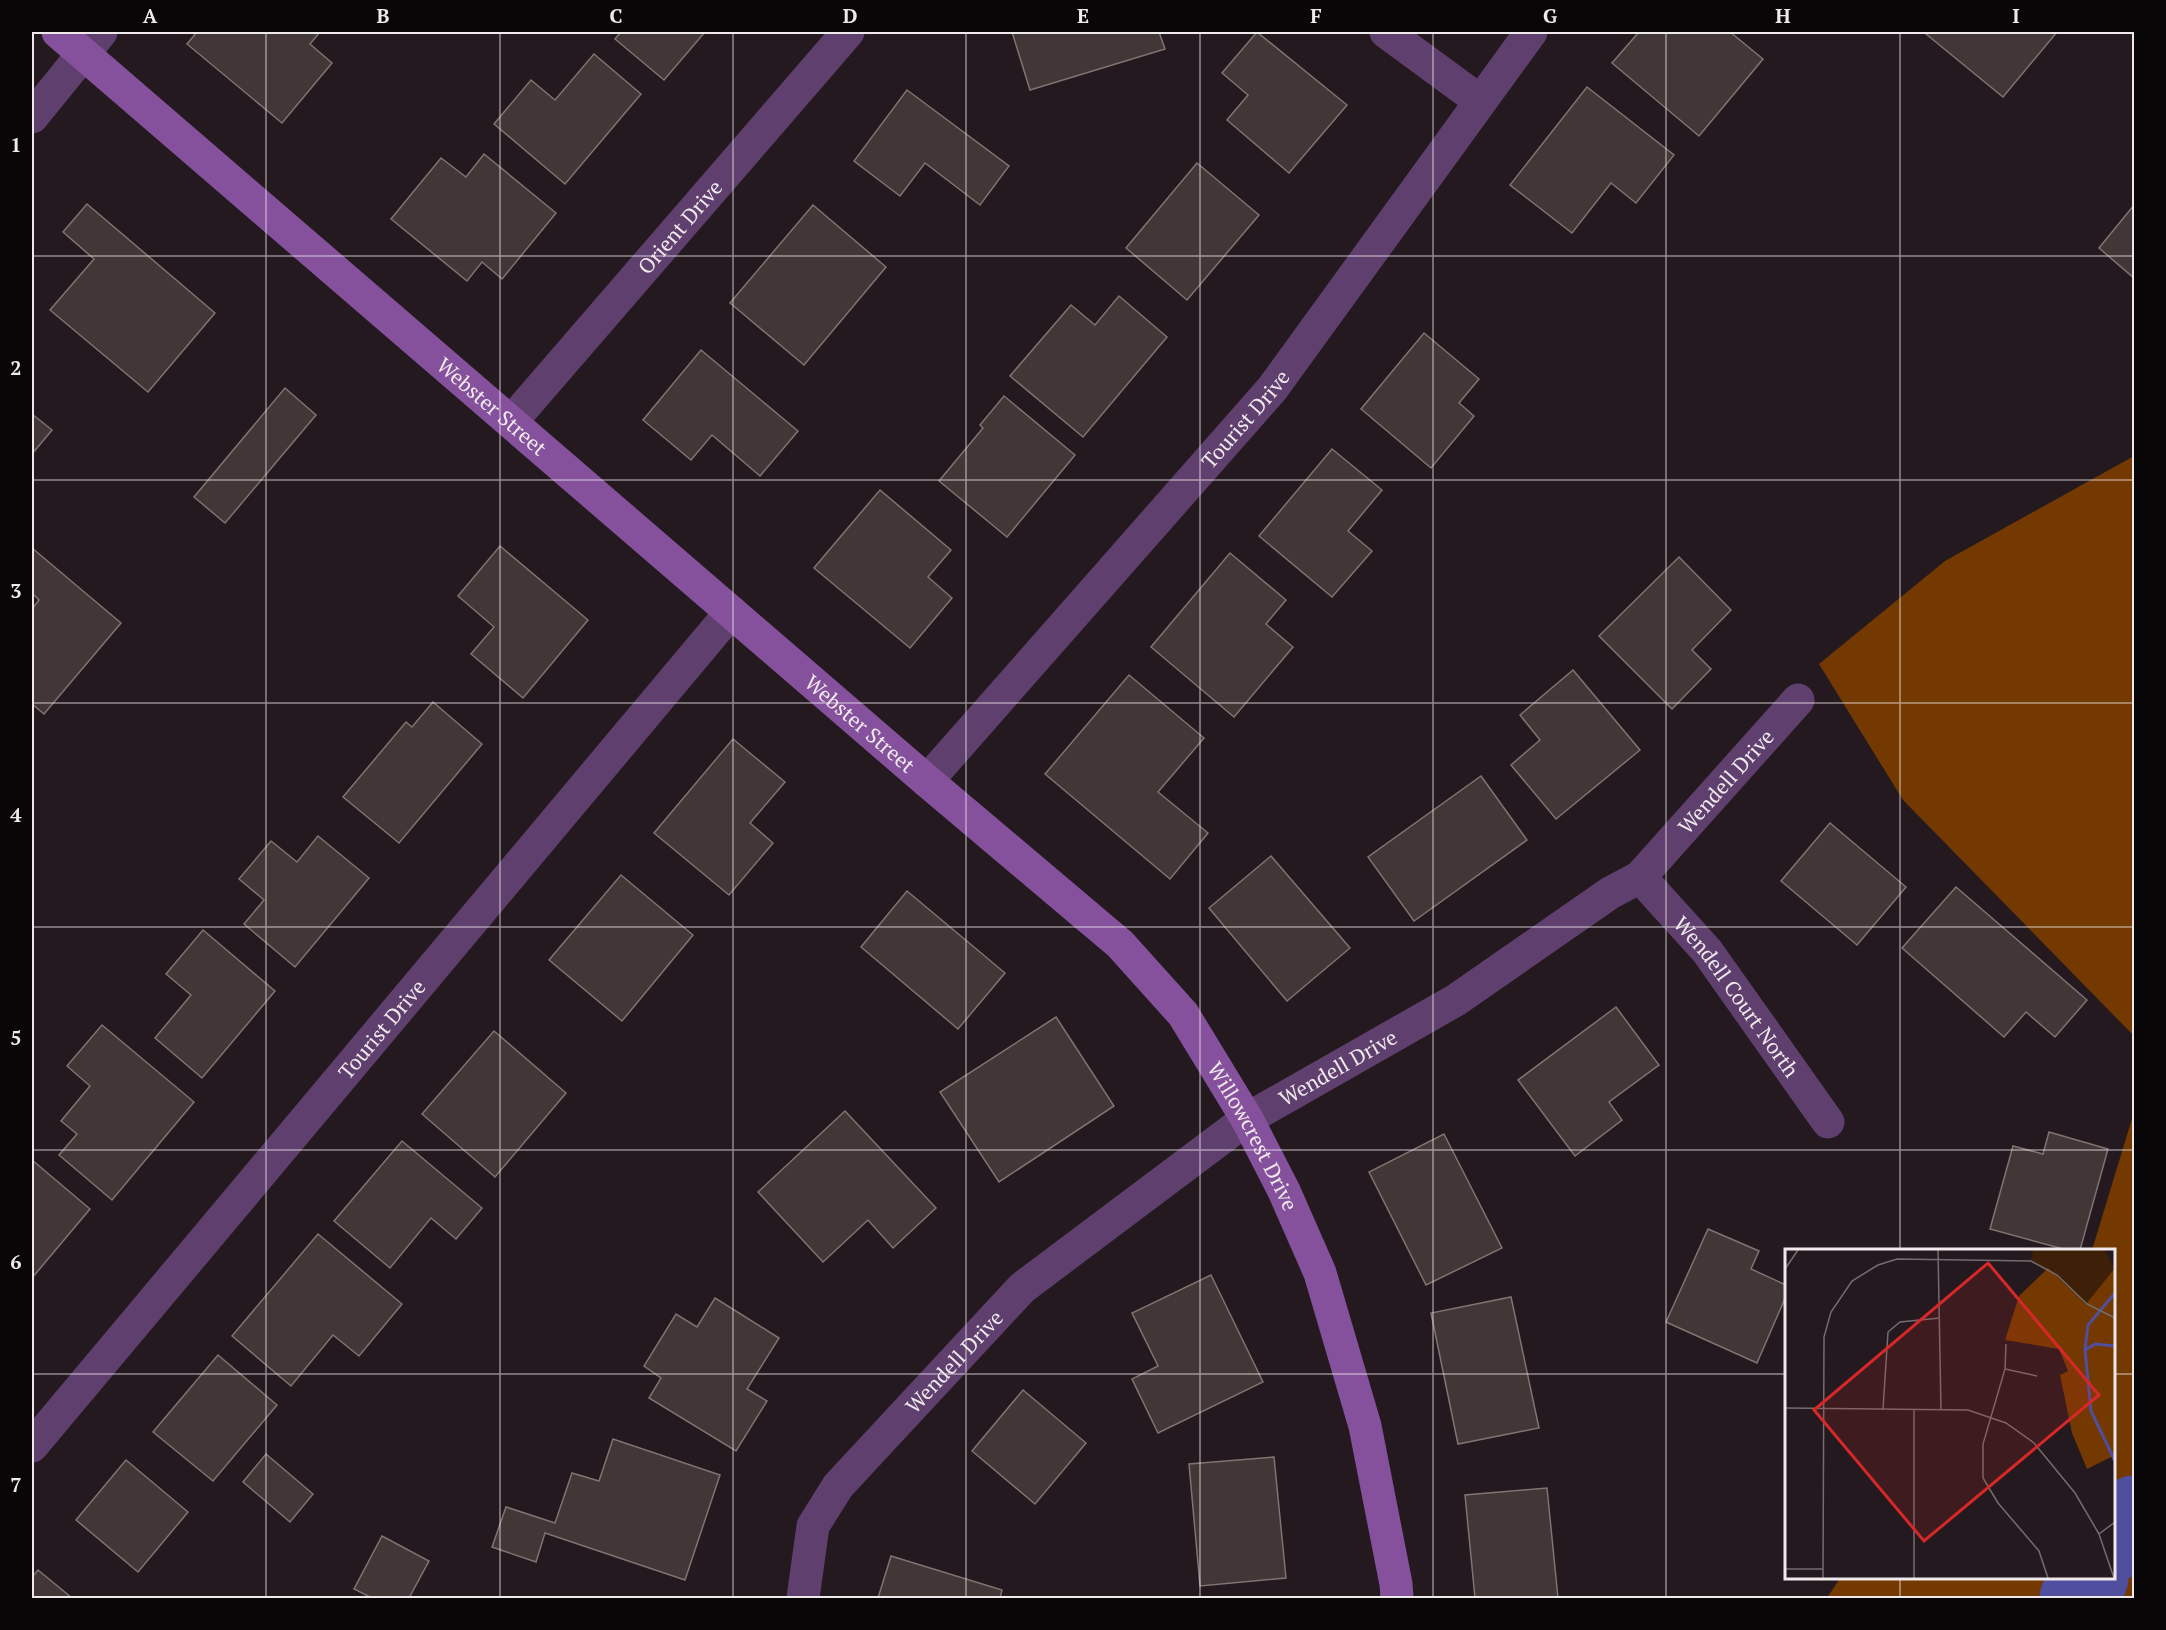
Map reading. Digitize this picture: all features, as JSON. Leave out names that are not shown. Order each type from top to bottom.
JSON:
[{"type":"street","name":"Webster Street","points":[[58,32],[92,42],[511,422],[927,781]]},
{"type":"street","name":"Orient Drive","points":[[511,422],[848,32]]},
{"type":"street","points":[[1386,32],[1480,101]]},
{"type":"street","name":"Tourist Drive","points":[[927,781],[1272,389],[1532,32]]},
{"type":"street","points":[[32,117],[92,42]]},
{"type":"street","name":"Tourist Drive","points":[[32,1446],[731,612]]},
{"type":"street","name":"Wendell Drive","points":[[803,1599],[813,1526],[838,1486],[1022,1288],[1246,1119],[1456,1000],[1610,893],[1640,878],[1798,700]]},
{"type":"street","name":"Willowcrest Drive","points":[[927,781],[1120,944],[1183,1014],[1246,1119],[1284,1191],[1320,1273],[1365,1426],[1396,1584],[1396,1599]]},
{"type":"street","name":"Wendell Court North","points":[[1640,878],[1707,951],[1828,1122]]},
{"type":"shaded area","points":[[2134,456],[2134,1036],[1903,800],[1819,664],[1945,561]]},
{"type":"shaded area","points":[[2134,1112],[2134,1598],[1827,1598],[1839,1579],[2115,1579],[2115,1249],[2092,1249]]},
{"type":"building","points":[[197,32],[320,32],[310,44],[332,63],[282,123],[187,44]]},
{"type":"building","points":[[621,32],[705,32],[664,80],[615,39]]},
{"type":"building","points":[[1012,32],[1159,32],[1165,49],[1030,90]]},
{"type":"building","points":[[1257,32],[1347,105],[1289,173],[1227,120],[1248,95],[1222,73]]},
{"type":"building","points":[[1639,32],[1730,32],[1763,59],[1699,136],[1612,63]]},
{"type":"building","points":[[1928,32],[2057,32],[2003,97],[1926,34]]},
{"type":"building","points":[[594,54],[641,94],[565,184],[494,124],[531,80],[555,100]]},
{"type":"building","points":[[1587,87],[1674,155],[1636,203],[1611,183],[1572,233],[1510,185]]},
{"type":"building","points":[[907,90],[1009,166],[980,205],[925,163],[900,196],[854,161]]},
{"type":"building","points":[[484,154],[556,213],[502,279],[482,262],[467,281],[391,219],[441,158],[466,177]]},
{"type":"building","points":[[1197,163],[1259,215],[1187,300],[1126,248]]},
{"type":"building","points":[[87,204],[215,313],[148,392],[50,310],[94,259],[63,232]]},
{"type":"building","points":[[813,205],[886,267],[804,365],[730,303]]},
{"type":"building","points":[[2134,205],[2134,278],[2099,248]]},
{"type":"building","points":[[1119,296],[1167,337],[1083,437],[1010,376],[1071,305],[1095,325]]},
{"type":"building","points":[[1424,333],[1479,379],[1459,403],[1474,416],[1431,468],[1361,409]]},
{"type":"building","points":[[701,350],[798,431],[760,476],[712,435],[691,460],[643,420]]},
{"type":"building","points":[[285,388],[316,415],[225,523],[194,497]]},
{"type":"building","points":[[1004,396],[1075,455],[1007,537],[939,481],[983,428],[980,425]]},
{"type":"building","points":[[32,414],[52,430],[32,454]]},
{"type":"building","points":[[1332,449],[1382,490],[1348,531],[1372,551],[1332,597],[1259,536]]},
{"type":"building","points":[[880,490],[951,550],[928,577],[952,598],[910,648],[814,568]]},
{"type":"building","points":[[500,546],[588,620],[523,698],[471,654],[494,627],[458,596]]},
{"type":"building","points":[[32,548],[121,623],[44,714],[32,704],[32,609],[39,600],[32,593]]},
{"type":"building","points":[[1230,553],[1286,600],[1266,624],[1293,647],[1234,717],[1151,647]]},
{"type":"building","points":[[1679,557],[1731,610],[1692,650],[1711,669],[1672,709],[1599,636]]},
{"type":"building","points":[[1573,670],[1640,750],[1556,819],[1511,765],[1540,740],[1520,715]]},
{"type":"building","points":[[1129,675],[1204,738],[1158,792],[1208,833],[1170,879],[1045,774]]},
{"type":"building","points":[[433,702],[482,744],[399,843],[343,797],[406,722],[412,727]]},
{"type":"building","points":[[733,739],[785,782],[750,823],[773,843],[729,895],[654,833]]},
{"type":"building","points":[[1481,776],[1527,840],[1414,921],[1368,857]]},
{"type":"building","points":[[1830,823],[1906,887],[1857,945],[1781,881]]},
{"type":"building","points":[[318,836],[369,878],[295,967],[244,924],[264,900],[239,879],[271,841],[297,862]]},
{"type":"building","points":[[1271,856],[1350,948],[1287,1001],[1209,908]]},
{"type":"building","points":[[621,875],[693,935],[622,1021],[549,960]]},
{"type":"building","points":[[1956,887],[2087,1000],[2055,1037],[2026,1012],[2004,1037],[1902,948]]},
{"type":"building","points":[[907,891],[1005,973],[958,1029],[861,947]]},
{"type":"building","points":[[203,930],[275,991],[202,1078],[155,1038],[191,995],[166,974]]},
{"type":"building","points":[[1616,1007],[1659,1065],[1609,1102],[1622,1120],[1575,1156],[1518,1080]]},
{"type":"building","points":[[1056,1017],[1114,1106],[999,1182],[940,1092]]},
{"type":"building","points":[[102,1025],[194,1102],[112,1200],[59,1155],[77,1134],[61,1121],[90,1086],[67,1066]]},
{"type":"building","points":[[494,1031],[566,1093],[495,1177],[422,1114]]},
{"type":"building","points":[[845,1111],[936,1208],[893,1248],[868,1220],[823,1262],[758,1192]]},
{"type":"building","points":[[2049,1132],[2108,1149],[2080,1249],[2063,1249],[1990,1229],[2013,1146],[2043,1154]]},
{"type":"building","points":[[1444,1134],[1502,1248],[1426,1285],[1369,1172]]},
{"type":"building","points":[[402,1141],[482,1208],[456,1239],[431,1218],[390,1268],[334,1221]]},
{"type":"building","points":[[32,1160],[90,1209],[32,1278]]},
{"type":"building","points":[[1708,1229],[1759,1251],[1751,1269],[1785,1285],[1785,1298],[1757,1363],[1666,1322]]},
{"type":"building","points":[[318,1234],[402,1304],[359,1356],[333,1335],[291,1386],[232,1336]]},
{"type":"building","points":[[1211,1275],[1263,1382],[1158,1433],[1132,1379],[1158,1366],[1132,1313]]},
{"type":"building","points":[[1511,1297],[1539,1428],[1458,1444],[1431,1313]]},
{"type":"building","points":[[715,1298],[779,1338],[747,1389],[767,1401],[736,1451],[649,1398],[661,1378],[644,1366],[676,1314],[697,1327]]},
{"type":"building","points":[[218,1355],[277,1405],[213,1481],[153,1432]]},
{"type":"building","points":[[1023,1390],[1086,1443],[1035,1504],[972,1451]]},
{"type":"building","points":[[613,1439],[720,1475],[685,1580],[545,1533],[536,1562],[492,1547],[506,1507],[555,1523],[572,1473],[599,1481]]},
{"type":"building","points":[[266,1454],[313,1494],[290,1522],[243,1482]]},
{"type":"building","points":[[1274,1457],[1286,1578],[1200,1586],[1189,1464]]},
{"type":"building","points":[[126,1460],[188,1512],[138,1572],[76,1520]]},
{"type":"building","points":[[1547,1488],[1558,1598],[1475,1598],[1465,1495]]},
{"type":"building","points":[[382,1536],[429,1561],[409,1598],[372,1598],[354,1589]]},
{"type":"building","points":[[891,1556],[1002,1590],[1000,1598],[878,1598]]},
{"type":"building","points":[[38,1570],[72,1598],[32,1598],[32,1577]]},
{"type":"waterway","points":[[2115,1542],[2134,1513]]},
{"type":"waterway","points":[[2077,1598],[2090,1579]]}]
